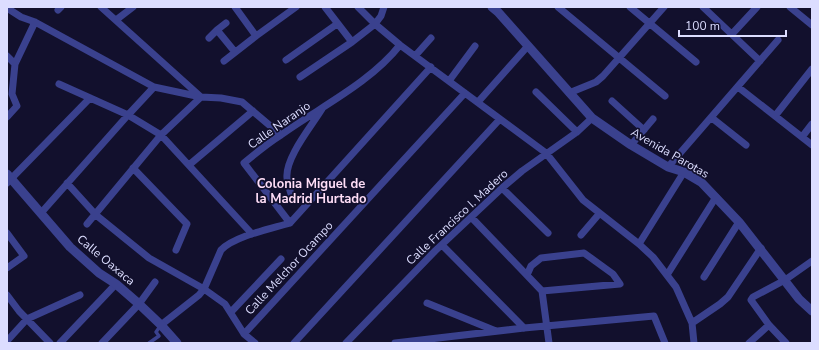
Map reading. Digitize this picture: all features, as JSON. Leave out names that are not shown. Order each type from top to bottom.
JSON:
[{"type":"street","points":[[101,7],[201,97]]},
{"type":"street","points":[[116,20],[133,7]]},
{"type":"street","points":[[235,7],[256,36]]},
{"type":"street","points":[[224,61],[296,7]]},
{"type":"street","points":[[325,7],[352,42]]},
{"type":"street","points":[[358,7],[375,24],[400,45],[546,153],[583,200],[639,244],[653,257],[676,287],[692,323],[694,343]]},
{"type":"street","points":[[300,77],[352,42],[375,24],[381,16],[384,7]]},
{"type":"street","name":"Avenida Parotas","points":[[492,7],[592,118],[631,145],[668,167],[684,172],[701,182],[739,222],[761,248],[799,299],[812,311]]},
{"type":"street","points":[[558,7],[665,96]]},
{"type":"street","points":[[630,7],[696,62]]},
{"type":"street","points":[[569,94],[596,82],[603,76],[664,7]]},
{"type":"street","points":[[703,7],[760,61]]},
{"type":"street","points":[[732,34],[757,7]]},
{"type":"street","points":[[790,7],[812,25]]},
{"type":"street","points":[[7,8],[21,17],[35,22],[154,87],[201,97],[221,98],[242,102],[280,135]]},
{"type":"street","points":[[7,117],[17,106],[12,94],[16,64],[35,22]]},
{"type":"street","points":[[209,38],[226,23]]},
{"type":"street","points":[[286,60],[337,24]]},
{"type":"street","points":[[217,30],[235,52]]},
{"type":"street","points":[[415,56],[431,38]]},
{"type":"street","points":[[668,167],[778,40]]},
{"type":"street","name":"Calle Naranjo","points":[[290,223],[244,163],[280,135],[324,107],[378,69],[392,56],[400,45]]},
{"type":"street","points":[[449,81],[475,46]]},
{"type":"street","points":[[478,102],[527,47]]},
{"type":"street","points":[[7,56],[16,64]]},
{"type":"street","points":[[161,325],[199,295],[204,288],[221,250],[226,245],[252,234],[290,223],[430,68]]},
{"type":"street","points":[[775,116],[812,69]]},
{"type":"street","points":[[59,84],[128,115],[161,135],[252,234]]},
{"type":"street","points":[[41,213],[154,87]]},
{"type":"street","points":[[738,87],[812,145]]},
{"type":"street","points":[[536,92],[577,132]]},
{"type":"street","name":"Calle Melchor Ocampo","points":[[244,334],[465,93]]},
{"type":"street","points":[[87,224],[161,135],[201,97]]},
{"type":"street","points":[[9,179],[90,98]]},
{"type":"street","points":[[612,101],[644,130]]},
{"type":"street","points":[[292,197],[287,178],[291,156],[324,107]]},
{"type":"street","points":[[189,165],[253,111]]},
{"type":"street","name":"Calle Francisco I. Madero","points":[[347,343],[442,245],[502,188],[546,153],[577,132],[592,118]]},
{"type":"street","points":[[712,118],[746,145]]},
{"type":"street","points":[[294,343],[500,119]]},
{"type":"street","points":[[631,145],[653,119]]},
{"type":"street","points":[[802,137],[812,124]]},
{"type":"street","points":[[133,168],[187,224],[176,250]]},
{"type":"street","points":[[639,244],[684,172]]},
{"type":"street","name":"Calle Oaxaca","points":[[9,179],[70,247],[100,274],[116,284],[139,304],[177,343]]},
{"type":"street","points":[[67,184],[96,215],[149,258],[204,288],[225,304],[244,334],[255,343]]},
{"type":"street","points":[[502,188],[548,233]]},
{"type":"street","points":[[667,275],[716,197]]},
{"type":"street","points":[[581,235],[599,214]]},
{"type":"street","points":[[471,217],[542,291],[549,343]]},
{"type":"street","points":[[704,278],[739,222]]},
{"type":"street","points":[[7,233],[24,256],[7,268]]},
{"type":"street","points":[[442,245],[524,328]]},
{"type":"street","points":[[692,323],[728,297],[761,248]]},
{"type":"street","points":[[528,275],[531,266],[541,258],[584,253],[613,274],[620,284],[542,291]]},
{"type":"street","points":[[231,312],[281,259]]},
{"type":"street","points":[[786,343],[769,325],[751,300],[753,297],[785,280],[812,261]]},
{"type":"street","points":[[102,343],[139,304],[155,282]]},
{"type":"street","points":[[60,343],[116,284]]},
{"type":"street","points":[[7,295],[19,311],[50,343]]},
{"type":"street","points":[[7,341],[27,319],[80,296]]},
{"type":"street","points":[[427,303],[497,331]]},
{"type":"street","points":[[395,343],[524,328],[654,316],[665,343]]},
{"type":"street","points":[[749,343],[769,325]]},
{"type":"lane","points":[[150,343],[159,336],[156,332],[161,325]]},
{"type":"district","name":"Colonia Miguel de la Madrid Hurtado","points":[[311,190]]}]
